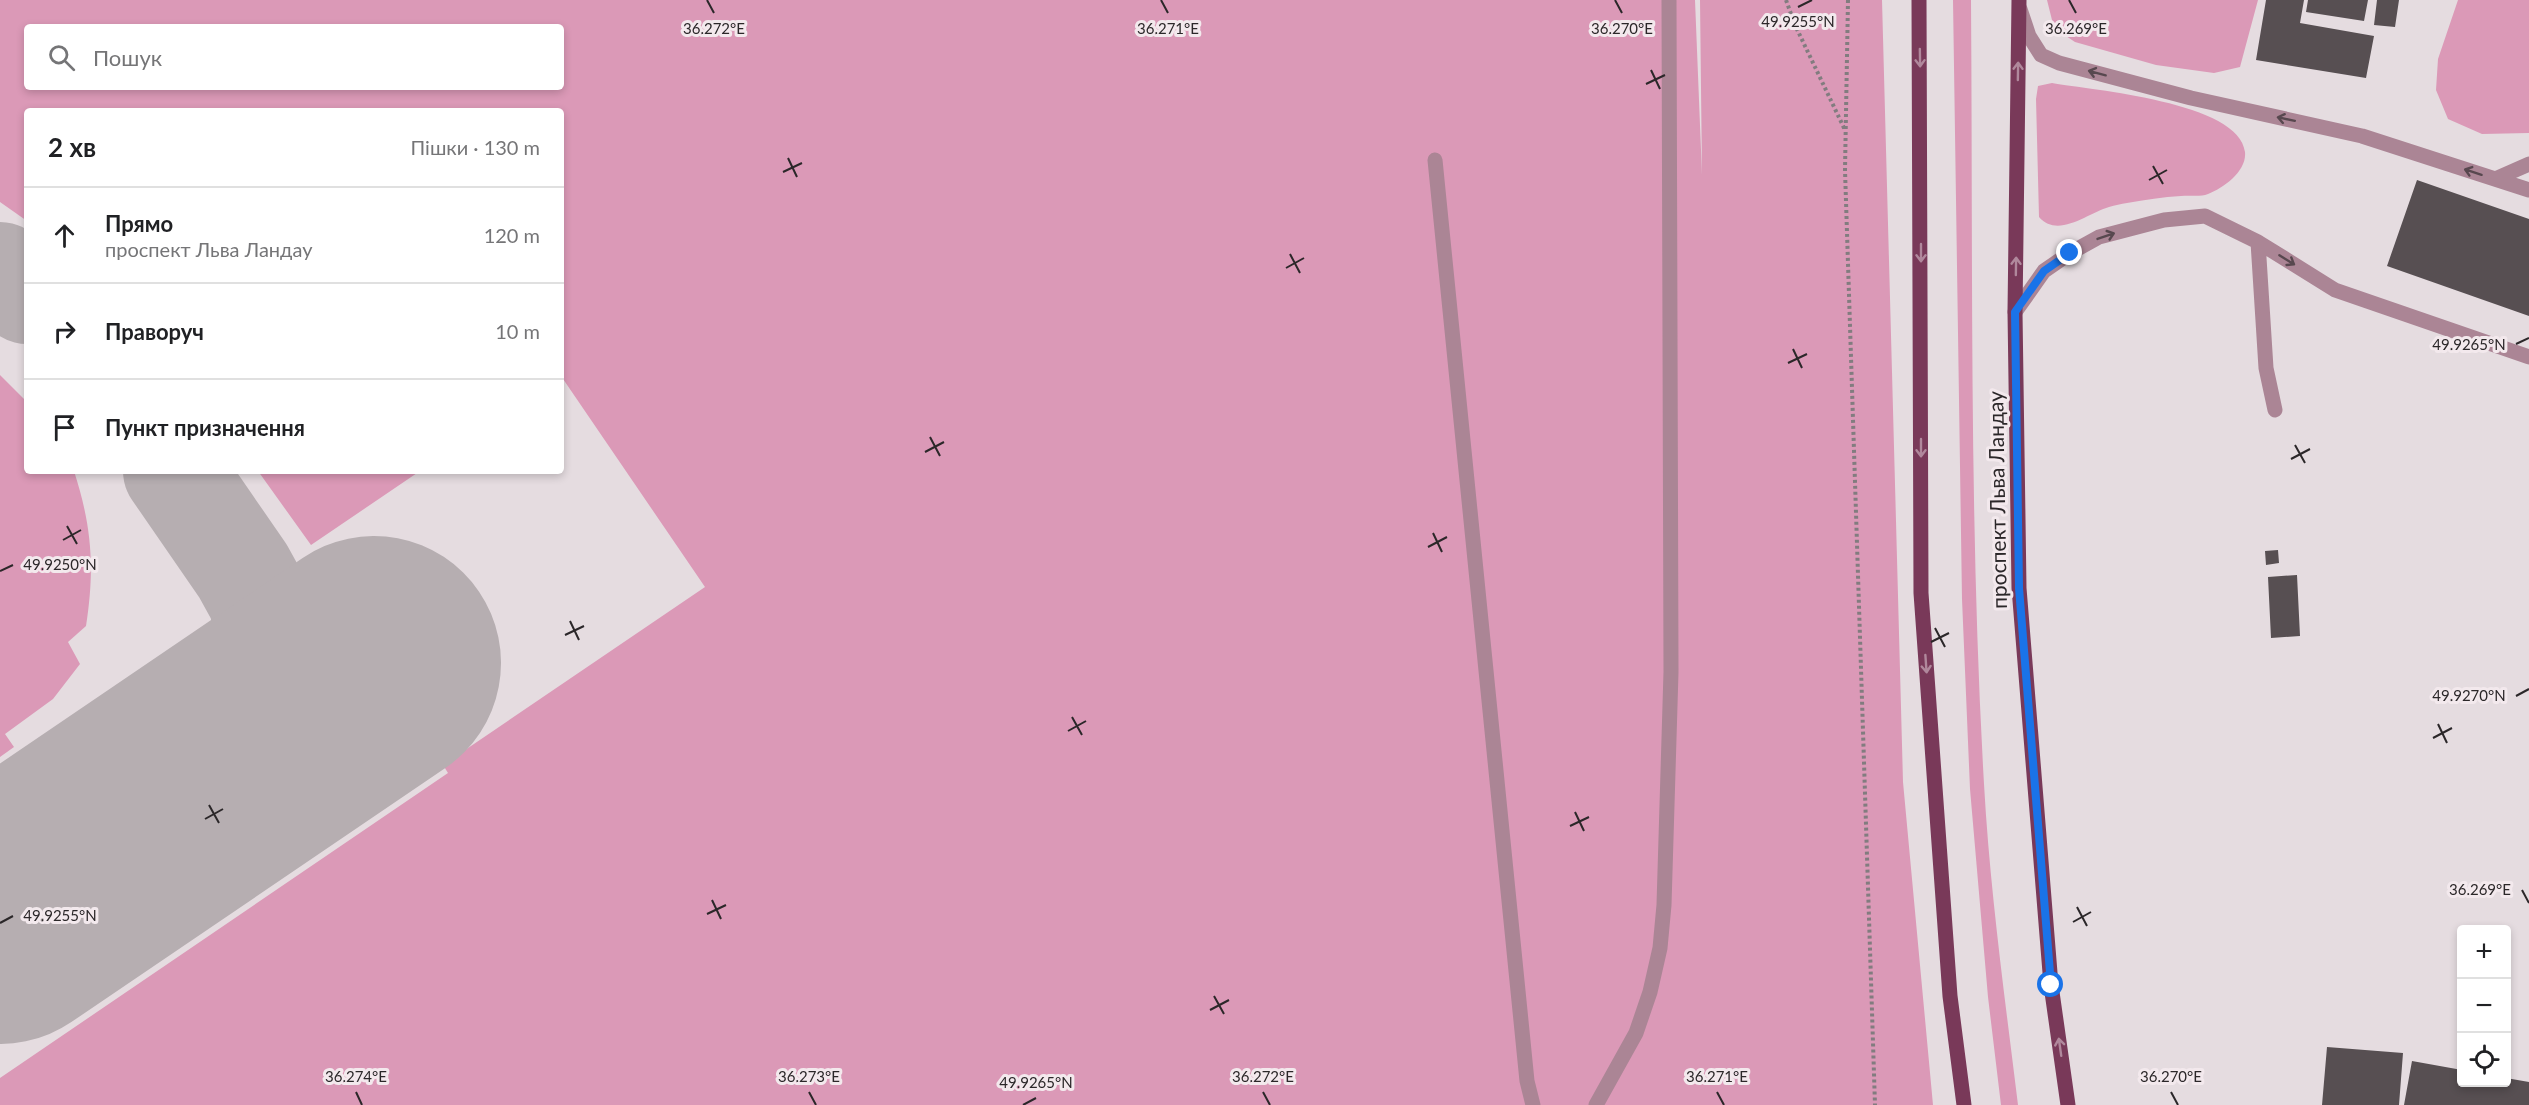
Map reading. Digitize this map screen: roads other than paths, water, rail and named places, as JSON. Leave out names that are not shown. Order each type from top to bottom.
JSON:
[{"type":"main road","points":[[1919,0],[1920,593],[1950,996],[1964,1105]]},
{"type":"main road","name":"проспект Льва Ландау","points":[[2019,1],[2015,312],[2019,588],[2051,985],[2068,1105]]},
{"type":"lane","points":[[1596,1105],[1636,1033],[1650,992],[1660,948],[1664,905],[1671,672],[1669,0]]},
{"type":"lane","points":[[2019,1],[2029,36],[2041,55],[2059,63],[2191,98],[2362,136],[2529,190]]},
{"type":"lane","points":[[1435,160],[1527,1081],[1533,1105]]},
{"type":"lane","points":[[2495,179],[2529,164]]},
{"type":"lane","points":[[2015,312],[2044,271],[2099,237],[2164,220],[2205,216],[2258,242],[2334,290],[2529,357]]},
{"type":"lane","points":[[2258,242],[2266,368],[2275,410]]}]
